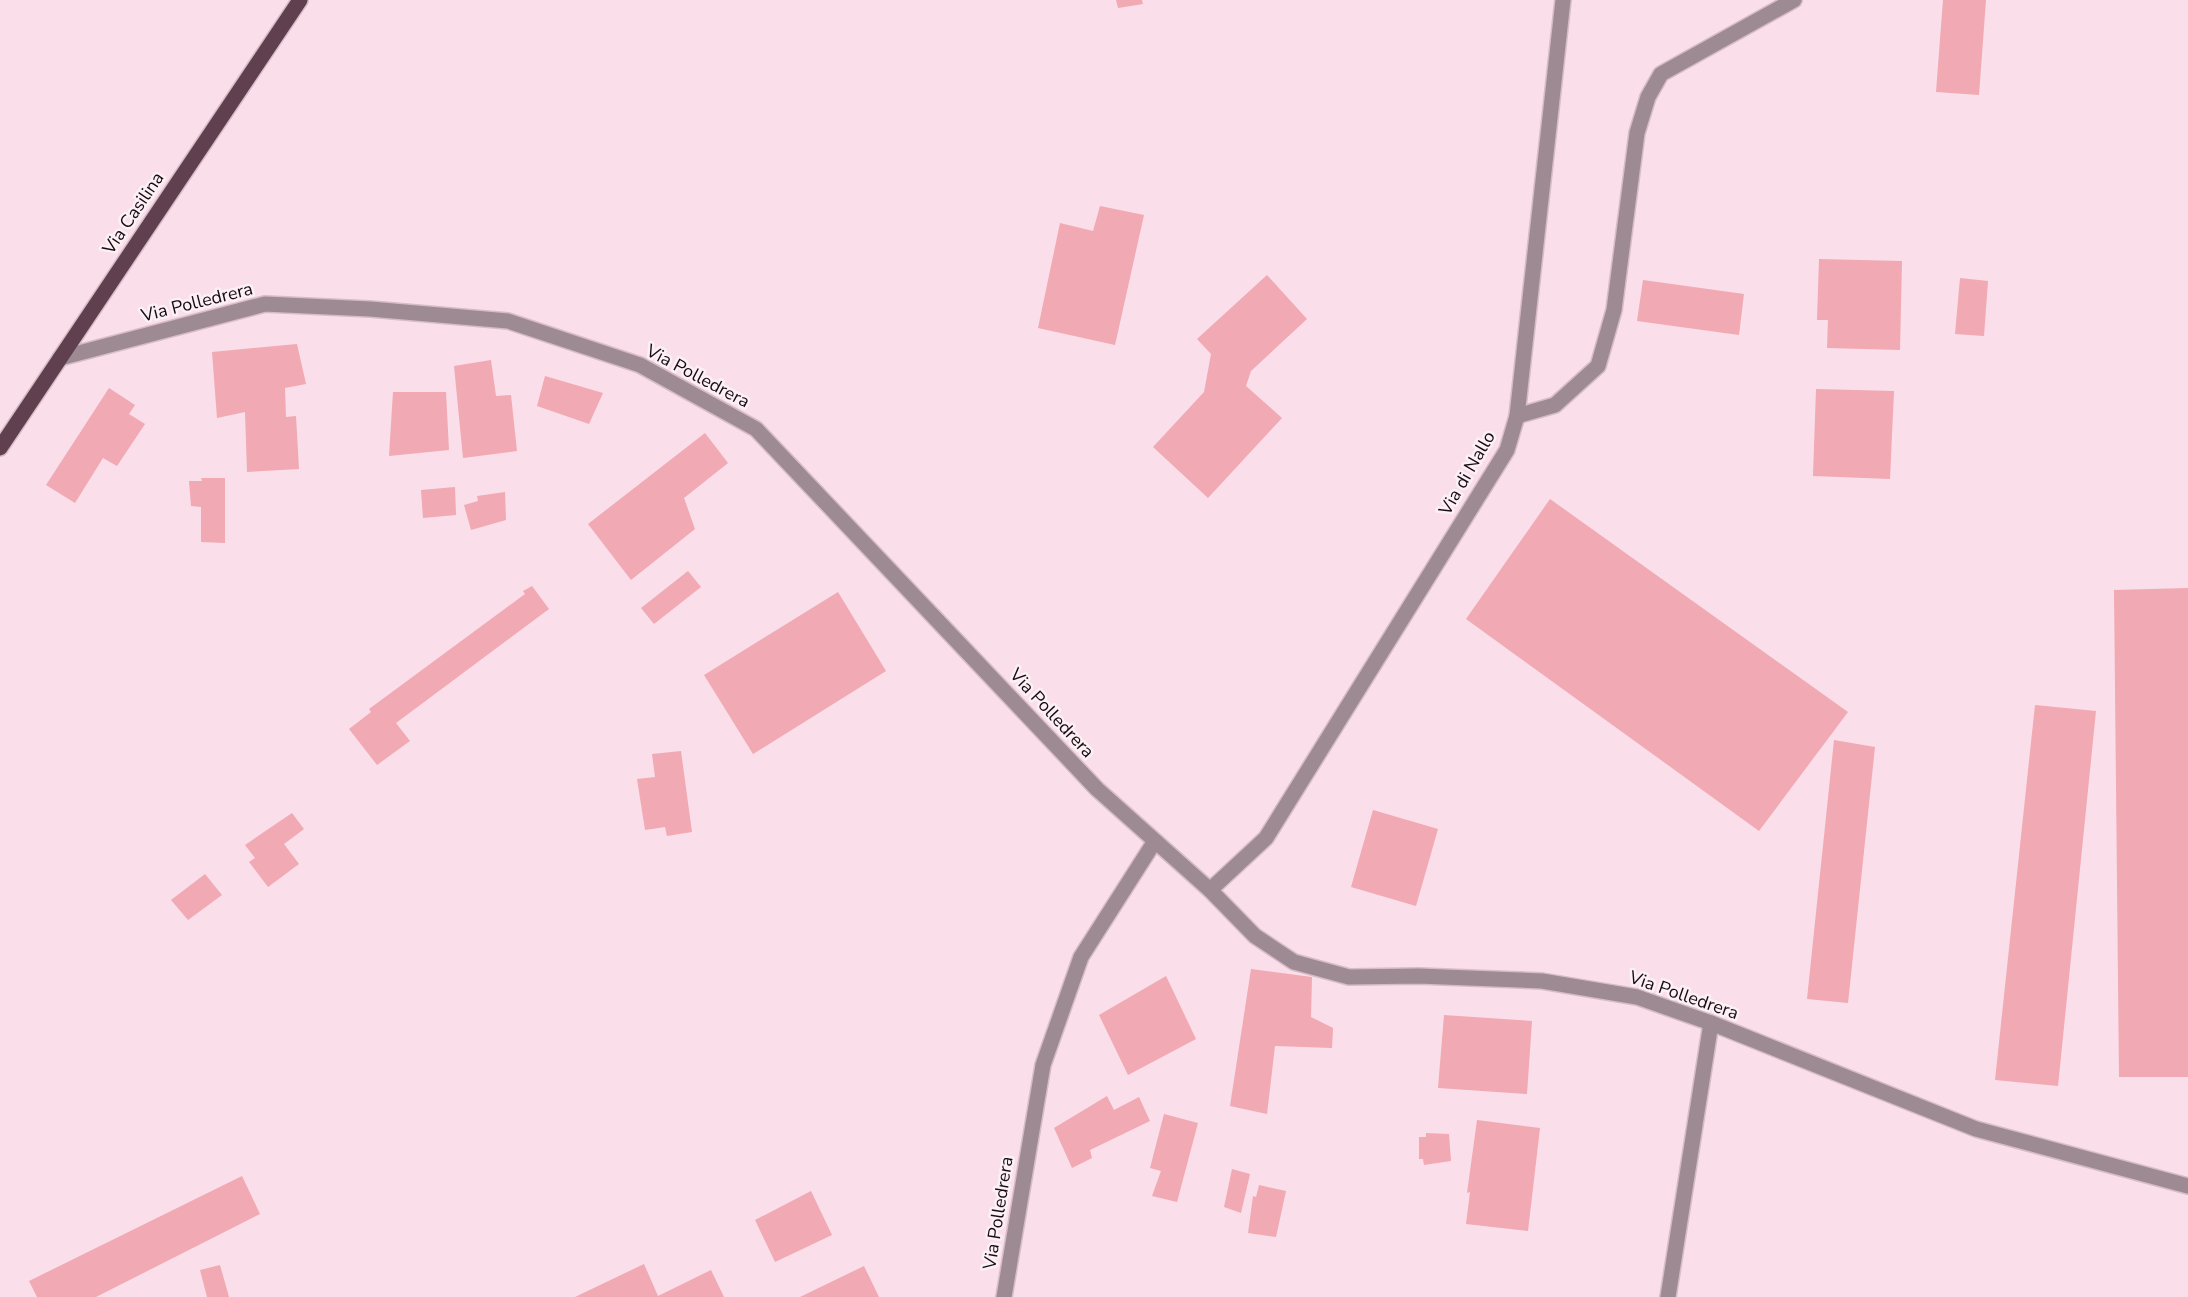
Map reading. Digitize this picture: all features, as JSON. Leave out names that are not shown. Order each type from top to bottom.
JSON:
[{"type":"main road","name":"Via Casilina","points":[[0,448],[300,0]]},
{"type":"street","name":"Via di Nallo","points":[[1210,890],[1266,838],[1507,450],[1517,416],[1563,0]]},
{"type":"street","points":[[1517,416],[1555,405],[1598,366],[1614,310],[1637,133],[1648,97],[1661,74],[1794,0]]},
{"type":"street","name":"Via Polledrera","points":[[60,358],[265,304],[370,309],[508,321],[640,365],[756,429],[1097,789],[1210,890],[1255,936],[1294,962],[1349,977],[1419,976],[1542,981],[1637,997],[1711,1023],[1976,1129],[2188,1186]]},
{"type":"street","name":"Via Polledrera","points":[[1004,1297],[1043,1065],[1081,957],[1155,841]]},
{"type":"street","points":[[1668,1297],[1711,1023]]},
{"type":"building","points":[[1116,0],[1142,0],[1143,4],[1118,8]]},
{"type":"building","points":[[1943,0],[1986,0],[1979,95],[1936,92]]},
{"type":"building","points":[[1100,206],[1144,215],[1115,345],[1038,328],[1060,223],[1093,231]]},
{"type":"building","points":[[1819,259],[1902,261],[1900,350],[1827,348],[1828,320],[1817,320]]},
{"type":"building","points":[[1267,275],[1307,319],[1251,371],[1246,386],[1282,418],[1208,498],[1153,447],[1204,392],[1211,354],[1197,339]]},
{"type":"building","points":[[1960,278],[1988,281],[1984,336],[1955,334]]},
{"type":"building","points":[[1643,280],[1744,294],[1739,335],[1637,321]]},
{"type":"building","points":[[297,344],[306,384],[285,388],[286,417],[296,416],[299,469],[247,472],[245,412],[217,418],[212,352]]},
{"type":"building","points":[[491,360],[496,396],[511,395],[517,451],[463,458],[454,366]]},
{"type":"building","points":[[545,376],[603,393],[589,424],[537,406]]},
{"type":"building","points":[[109,388],[135,405],[129,414],[145,424],[117,466],[103,458],[75,503],[46,485]]},
{"type":"building","points":[[1816,389],[1894,391],[1890,479],[1813,476]]},
{"type":"building","points":[[393,392],[446,392],[449,450],[389,456]]},
{"type":"building","points":[[705,433],[728,463],[684,498],[695,529],[631,580],[588,524]]},
{"type":"building","points":[[201,478],[225,478],[225,543],[201,542],[201,507],[191,506],[189,481],[202,481]]},
{"type":"building","points":[[455,487],[456,515],[423,518],[421,490]]},
{"type":"building","points":[[505,492],[506,520],[471,530],[464,505],[478,501],[477,496]]},
{"type":"building","points":[[1550,499],[1848,712],[1759,831],[1466,619]]},
{"type":"building","points":[[688,571],[701,587],[654,624],[641,608]]},
{"type":"building","points":[[532,586],[549,609],[396,723],[410,741],[377,765],[349,729],[371,712],[369,709],[525,594],[523,591]]},
{"type":"building","points":[[2188,588],[2188,1077],[2119,1077],[2114,590]]},
{"type":"building","points":[[838,592],[886,671],[753,754],[704,675]]},
{"type":"building","points":[[2035,705],[2096,711],[2058,1086],[1995,1080]]},
{"type":"building","points":[[1834,740],[1875,747],[1848,1003],[1807,999]]},
{"type":"building","points":[[681,751],[692,832],[667,836],[665,827],[645,830],[637,779],[655,777],[652,754]]},
{"type":"building","points":[[1373,810],[1438,829],[1416,906],[1351,887]]},
{"type":"building","points":[[292,813],[304,829],[284,844],[299,864],[268,887],[249,862],[255,858],[245,845]]},
{"type":"building","points":[[205,874],[222,895],[188,920],[171,900]]},
{"type":"building","points":[[1251,969],[1312,977],[1311,1017],[1333,1028],[1332,1048],[1275,1046],[1267,1114],[1230,1106]]},
{"type":"building","points":[[1166,976],[1196,1039],[1128,1075],[1099,1015]]},
{"type":"building","points":[[1444,1015],[1532,1021],[1527,1094],[1438,1088]]},
{"type":"building","points":[[1107,1096],[1114,1110],[1139,1097],[1150,1121],[1090,1150],[1092,1158],[1072,1168],[1054,1128]]},
{"type":"building","points":[[1164,1114],[1198,1123],[1177,1202],[1152,1196],[1161,1171],[1150,1168]]},
{"type":"building","points":[[1477,1120],[1540,1128],[1528,1231],[1466,1224],[1470,1192],[1467,1193]]},
{"type":"building","points":[[1426,1133],[1449,1134],[1451,1161],[1424,1165],[1423,1159],[1419,1159],[1419,1137],[1426,1137]]},
{"type":"building","points":[[1232,1169],[1250,1174],[1241,1213],[1224,1207]]},
{"type":"building","points":[[242,1176],[260,1214],[96,1297],[37,1297],[29,1281]]},
{"type":"building","points":[[1259,1185],[1286,1191],[1276,1237],[1248,1233],[1253,1196],[1256,1197]]},
{"type":"building","points":[[811,1191],[832,1235],[775,1262],[755,1220]]},
{"type":"building","points":[[644,1264],[658,1296],[711,1270],[724,1297],[575,1297]]},
{"type":"building","points":[[220,1265],[229,1297],[207,1297],[200,1270]]},
{"type":"building","points":[[864,1266],[879,1297],[800,1297]]}]
